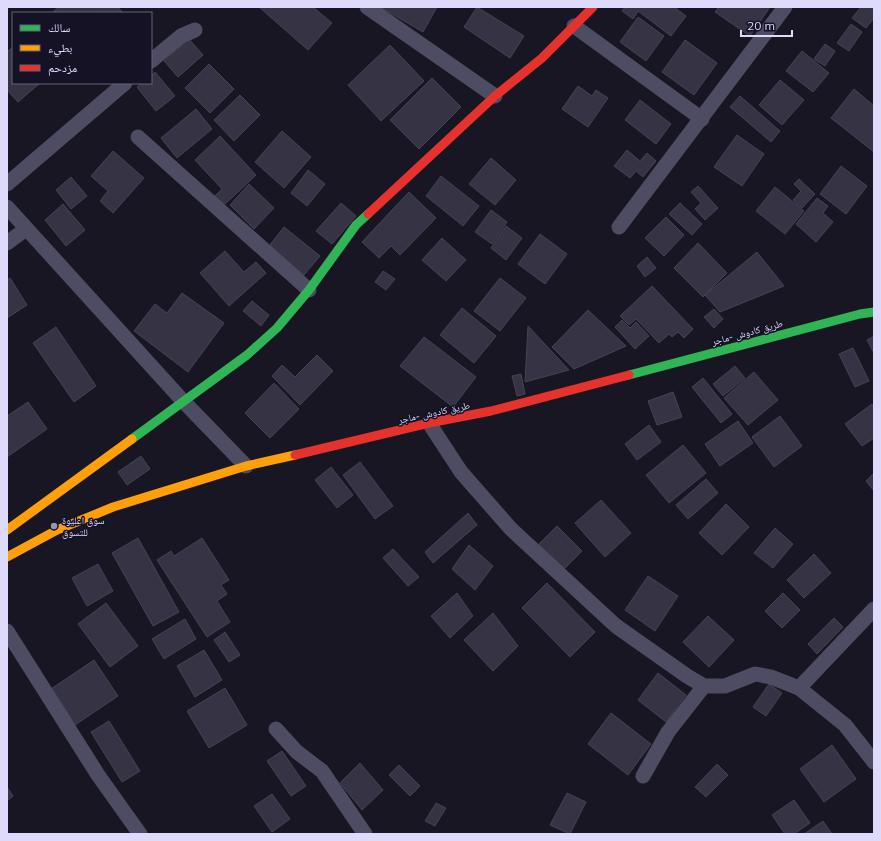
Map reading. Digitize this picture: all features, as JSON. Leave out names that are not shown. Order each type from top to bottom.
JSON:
[{"type":"main road","points":[[7,530],[247,355],[277,328],[309,290],[356,225],[495,96],[542,58],[593,7]]},
{"type":"main road","name":"طريق كادوش -ماجر","points":[[7,557],[57,530],[113,507],[246,466],[429,423],[491,411],[860,314],[874,312]]},
{"type":"street","points":[[367,7],[495,96]]},
{"type":"street","points":[[619,228],[785,7]]},
{"type":"street","points":[[574,26],[702,119]]},
{"type":"street","points":[[152,59],[181,36],[195,30]]},
{"type":"street","points":[[7,184],[124,84]]},
{"type":"street","points":[[138,137],[309,290]]},
{"type":"street","points":[[7,207],[183,401],[246,466]]},
{"type":"street","points":[[7,243],[26,229]]},
{"type":"street","points":[[429,423],[461,472],[511,529],[616,626],[687,676],[704,686],[725,686],[754,674],[772,677],[799,688],[844,725],[874,762]]},
{"type":"street","points":[[799,688],[874,609]]},
{"type":"street","points":[[7,631],[98,775],[140,834]]},
{"type":"street","points":[[643,776],[668,732],[704,686]]},
{"type":"street","points":[[276,729],[297,752],[322,771],[366,834]]},
{"type":"building","points":[[59,7],[118,7],[122,12],[53,12]]},
{"type":"building","points":[[259,7],[313,7],[332,23],[308,50]]},
{"type":"building","points":[[380,7],[437,7],[423,32]]},
{"type":"building","points":[[477,7],[524,36],[510,58],[464,27]]},
{"type":"building","points":[[625,7],[674,7],[686,16],[671,36],[638,11],[633,19],[622,11]]},
{"type":"building","points":[[719,7],[770,7],[750,36],[715,12]]},
{"type":"building","points":[[861,7],[874,7],[874,18],[866,28],[852,18]]},
{"type":"building","points":[[638,17],[664,36],[646,61],[620,42]]},
{"type":"building","points":[[851,24],[862,32],[849,51],[837,43]]},
{"type":"building","points":[[189,39],[203,55],[178,77],[164,61]]},
{"type":"building","points":[[685,40],[717,63],[694,95],[662,72]]},
{"type":"building","points":[[825,44],[835,51],[825,66],[814,59]]},
{"type":"building","points":[[390,45],[424,81],[381,121],[348,85]]},
{"type":"building","points":[[12,48],[12,84],[39,84],[18,102],[7,90],[7,52]]},
{"type":"building","points":[[802,51],[829,73],[813,92],[786,71]]},
{"type":"building","points":[[209,64],[234,89],[210,113],[185,88]]},
{"type":"building","points":[[155,72],[175,96],[156,111],[137,87],[141,84],[152,84],[152,75]]},
{"type":"building","points":[[432,78],[461,107],[419,149],[390,120]]},
{"type":"building","points":[[780,80],[804,100],[782,125],[759,105]]},
{"type":"building","points":[[578,86],[592,96],[596,90],[608,98],[588,127],[562,109]]},
{"type":"building","points":[[854,89],[874,106],[874,152],[831,118]]},
{"type":"building","points":[[240,95],[260,115],[234,141],[214,120]]},
{"type":"building","points":[[740,96],[780,131],[771,142],[730,107]]},
{"type":"building","points":[[640,100],[671,124],[656,144],[625,120]]},
{"type":"building","points":[[196,109],[212,129],[177,158],[161,138]]},
{"type":"building","points":[[282,131],[311,157],[284,188],[255,162]]},
{"type":"building","points":[[737,135],[764,154],[742,186],[714,167]]},
{"type":"building","points":[[220,136],[256,175],[222,207],[213,198],[222,189],[195,160]]},
{"type":"building","points":[[627,150],[640,161],[647,153],[656,161],[643,177],[636,171],[630,178],[614,166]]},
{"type":"building","points":[[113,151],[144,178],[113,213],[100,201],[108,191],[91,176]]},
{"type":"building","points":[[491,158],[516,180],[495,205],[469,184]]},
{"type":"building","points":[[841,166],[867,186],[846,214],[820,194]]},
{"type":"building","points":[[308,170],[325,184],[307,206],[291,193]]},
{"type":"building","points":[[441,176],[479,206],[463,226],[426,196]]},
{"type":"building","points":[[71,177],[87,196],[71,209],[56,190]]},
{"type":"building","points":[[799,179],[815,194],[802,208],[793,200],[801,191],[794,184]]},
{"type":"building","points":[[249,184],[274,208],[254,229],[230,205]]},
{"type":"building","points":[[698,186],[718,208],[705,220],[695,209],[701,203],[691,192]]},
{"type":"building","points":[[775,187],[804,211],[785,234],[756,211]]},
{"type":"building","points":[[409,192],[436,218],[400,255],[391,246],[379,258],[362,242]]},
{"type":"building","points":[[817,198],[828,206],[823,213],[833,222],[816,242],[796,224]]},
{"type":"building","points":[[341,203],[356,216],[332,244],[316,231]]},
{"type":"building","points":[[680,203],[702,224],[692,235],[669,214]]},
{"type":"building","points":[[63,204],[85,230],[66,246],[45,220]]},
{"type":"building","points":[[491,210],[507,222],[492,244],[475,232]]},
{"type":"building","points":[[666,217],[684,235],[664,256],[645,238]]},
{"type":"building","points":[[506,226],[522,238],[506,260],[491,248]]},
{"type":"building","points":[[284,227],[320,256],[304,275],[269,246]]},
{"type":"building","points":[[540,234],[567,254],[545,284],[518,264]]},
{"type":"building","points":[[442,238],[466,260],[446,281],[422,260]]},
{"type":"building","points":[[698,243],[727,273],[703,297],[674,268]]},
{"type":"building","points":[[225,251],[244,272],[256,262],[266,273],[229,306],[200,273]]},
{"type":"building","points":[[757,252],[784,286],[720,312],[705,295]]},
{"type":"building","points":[[647,257],[656,268],[645,277],[637,266]]},
{"type":"building","points":[[383,271],[395,279],[386,290],[375,282]]},
{"type":"building","points":[[10,278],[27,305],[7,318],[7,280]]},
{"type":"building","points":[[500,278],[526,298],[500,331],[474,311]]},
{"type":"building","points":[[652,286],[693,329],[684,338],[678,332],[672,337],[669,334],[659,343],[636,319],[629,325],[620,316]]},
{"type":"building","points":[[182,293],[224,323],[188,372],[134,331],[155,304],[167,313]]},
{"type":"building","points":[[252,301],[269,315],[261,326],[243,311]]},
{"type":"building","points":[[462,308],[496,336],[474,363],[440,335]]},
{"type":"building","points":[[714,309],[723,319],[714,328],[704,317]]},
{"type":"building","points":[[588,310],[626,346],[574,369],[552,347]]},
{"type":"building","points":[[622,320],[630,328],[636,322],[649,336],[635,349],[615,327]]},
{"type":"building","points":[[528,326],[569,370],[525,382]]},
{"type":"building","points":[[56,327],[96,386],[74,402],[33,343]]},
{"type":"building","points":[[874,336],[874,353],[867,340]]},
{"type":"building","points":[[424,337],[476,377],[453,407],[400,366]]},
{"type":"building","points":[[853,348],[869,381],[855,387],[839,354]]},
{"type":"building","points":[[317,355],[333,371],[300,405],[272,376],[282,365],[295,377]]},
{"type":"building","points":[[735,366],[745,378],[723,396],[713,384]]},
{"type":"building","points":[[754,372],[778,400],[748,425],[724,398]]},
{"type":"building","points":[[521,374],[525,394],[517,396],[512,376]]},
{"type":"building","points":[[703,378],[732,414],[721,423],[692,387]]},
{"type":"building","points":[[274,383],[299,409],[270,438],[245,413]]},
{"type":"building","points":[[673,392],[682,417],[657,425],[648,401]]},
{"type":"building","points":[[28,402],[47,429],[7,457],[7,416]]},
{"type":"building","points":[[872,404],[874,407],[874,438],[862,446],[845,424]]},
{"type":"building","points":[[780,416],[802,446],[774,467],[752,437]]},
{"type":"building","points":[[738,421],[753,443],[720,466],[705,444]]},
{"type":"building","points":[[649,425],[661,442],[637,460],[625,444]]},
{"type":"building","points":[[683,445],[706,473],[669,503],[646,475]]},
{"type":"building","points":[[141,456],[150,469],[127,485],[118,472]]},
{"type":"building","points":[[360,462],[393,506],[375,519],[343,475]]},
{"type":"building","points":[[331,467],[353,495],[337,508],[315,480]]},
{"type":"building","points":[[874,473],[874,491],[866,481]]},
{"type":"building","points":[[706,479],[718,493],[688,519],[676,505]]},
{"type":"building","points":[[601,500],[631,533],[605,557],[575,523]]},
{"type":"building","points":[[726,504],[749,527],[722,555],[699,533]]},
{"type":"building","points":[[468,513],[477,525],[433,563],[425,552]]},
{"type":"building","points":[[557,526],[582,551],[562,571],[537,546]]},
{"type":"building","points":[[775,528],[793,544],[773,568],[754,553]]},
{"type":"building","points":[[138,538],[179,612],[153,626],[112,553]]},
{"type":"building","points":[[202,538],[229,580],[221,585],[227,594],[217,601],[230,622],[207,637],[157,560],[171,551],[174,556]]},
{"type":"building","points":[[469,545],[493,566],[475,590],[452,569]]},
{"type":"building","points":[[393,549],[419,577],[408,586],[383,558]]},
{"type":"building","points":[[814,554],[831,573],[804,598],[787,580]]},
{"type":"building","points":[[98,564],[113,591],[87,606],[72,578]]},
{"type":"building","points":[[648,576],[678,596],[655,631],[625,610]]},
{"type":"building","points":[[547,583],[595,632],[570,657],[522,608]]},
{"type":"building","points":[[457,593],[473,616],[450,638],[431,616]]},
{"type":"building","points":[[783,593],[800,610],[782,628],[765,611]]},
{"type":"building","points":[[106,603],[138,646],[110,667],[78,624]]},
{"type":"building","points":[[493,613],[518,646],[493,671],[464,640]]},
{"type":"building","points":[[708,616],[734,640],[709,667],[683,642]]},
{"type":"building","points":[[834,618],[843,627],[817,654],[808,644]]},
{"type":"building","points":[[185,619],[196,639],[164,659],[152,639]]},
{"type":"building","points":[[225,632],[240,655],[229,662],[214,640]]},
{"type":"building","points":[[204,650],[222,680],[195,697],[177,666]]},
{"type":"building","points":[[94,660],[118,696],[75,725],[51,689]]},
{"type":"building","points":[[658,673],[686,695],[666,722],[638,700]]},
{"type":"building","points":[[769,684],[782,693],[766,716],[753,707]]},
{"type":"building","points":[[225,688],[247,725],[209,748],[187,711]]},
{"type":"building","points":[[611,713],[651,744],[628,775],[588,744]]},
{"type":"building","points":[[109,721],[140,771],[122,782],[91,732]]},
{"type":"building","points":[[832,745],[856,779],[824,802],[800,769]]},
{"type":"building","points":[[282,751],[306,786],[291,796],[267,761]]},
{"type":"building","points":[[360,763],[383,790],[362,810],[340,783]]},
{"type":"building","points":[[717,764],[728,775],[706,797],[695,787]]},
{"type":"building","points":[[399,765],[420,786],[410,796],[389,775]]},
{"type":"building","points":[[7,787],[13,796],[7,801]]},
{"type":"building","points":[[567,793],[586,802],[570,834],[550,825]]},
{"type":"building","points":[[272,794],[290,819],[272,832],[254,806]]},
{"type":"building","points":[[794,800],[810,823],[794,834],[785,834],[772,815]]},
{"type":"building","points":[[436,803],[446,808],[435,826],[425,821]]},
{"type":"building","points":[[823,821],[832,834],[804,834]]},
{"type":"traffic: fast","points":[[132,439],[247,355],[277,328],[309,290],[356,225],[368,214]]},
{"type":"traffic: fast","points":[[629,375],[860,314],[874,312]]},
{"type":"traffic: slow","points":[[7,530],[132,439]]},
{"type":"traffic: slow","points":[[7,557],[57,530],[113,507],[246,466],[295,455]]},
{"type":"traffic: jam","points":[[368,214],[495,96],[542,58],[593,7]]},
{"type":"traffic: jam","points":[[295,455],[429,423],[491,411],[629,375]]},
{"type":"place","name":"سوق اعليوة للتسوق","points":[[54,526]]}]
